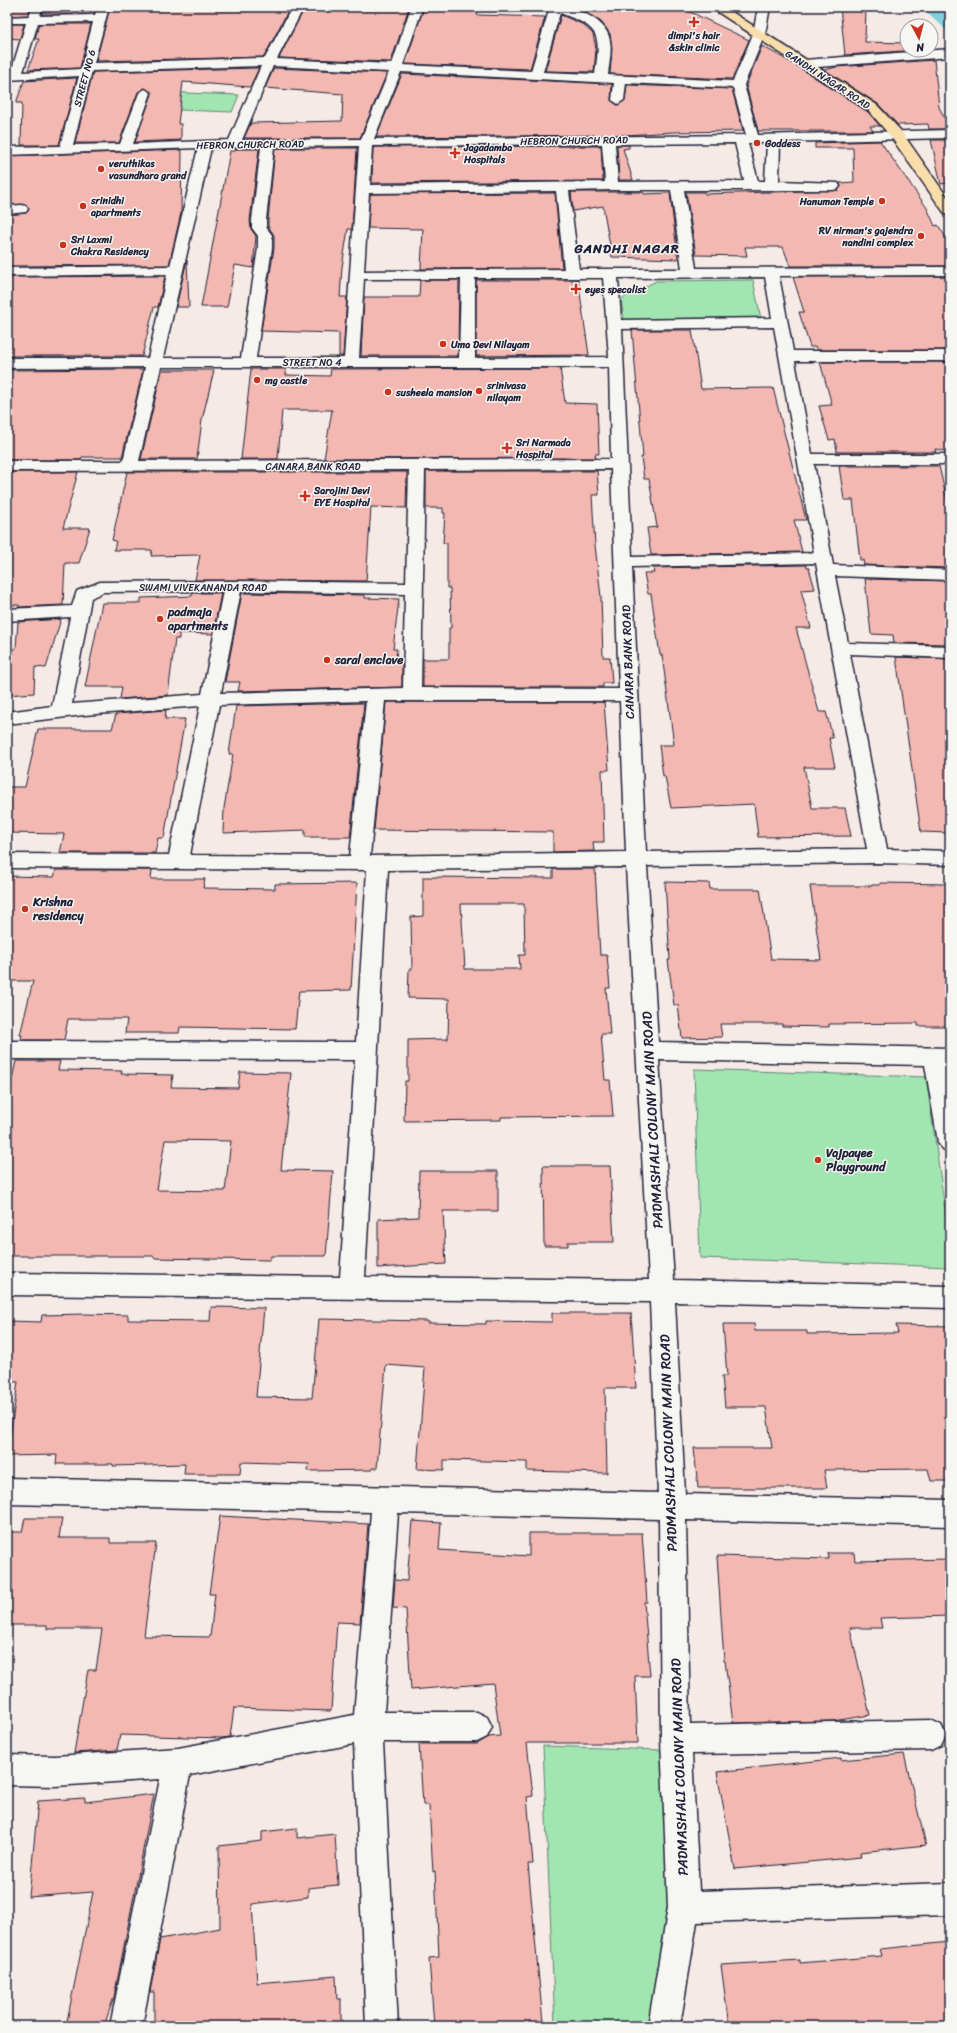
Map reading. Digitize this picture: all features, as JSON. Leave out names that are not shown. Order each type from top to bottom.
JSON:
[{"type":"main road","name":"GANDHI NAGAR ROAD","points":[[716,7],[873,108],[896,134],[949,210]]},
{"type":"street","points":[[37,7],[34,20],[12,75],[86,70],[270,62],[738,85]]},
{"type":"street","points":[[234,144],[270,62],[298,7]]},
{"type":"street","points":[[352,362],[366,143],[396,69],[417,7]]},
{"type":"street","points":[[550,7],[590,21],[604,33],[605,39],[601,78]]},
{"type":"street","points":[[752,185],[747,139],[738,85],[759,34],[764,7]]},
{"type":"street","points":[[536,75],[556,8]]},
{"type":"street","points":[[7,20],[34,20],[102,13]]},
{"type":"street","name":"STREET NO 6","points":[[65,150],[102,13]]},
{"type":"street","points":[[804,64],[950,53]]},
{"type":"street","points":[[618,100],[620,79]]},
{"type":"street","points":[[126,148],[145,93]]},
{"type":"street","name":"HEBRON CHURCH ROAD","points":[[7,151],[268,143],[366,143],[537,147],[608,140],[747,139],[896,134],[950,134]]},
{"type":"street","points":[[772,185],[774,138]]},
{"type":"street","points":[[608,140],[612,187]]},
{"type":"street","points":[[248,362],[265,248],[265,235],[259,228],[259,220],[268,143]]},
{"type":"street","points":[[130,466],[205,144]]},
{"type":"street","points":[[362,190],[752,185],[833,186]]},
{"type":"street","points":[[677,186],[690,273]]},
{"type":"street","points":[[562,187],[572,273]]},
{"type":"street","points":[[7,210],[22,209]]},
{"type":"street","points":[[7,272],[176,270]]},
{"type":"street","points":[[358,275],[950,271]]},
{"type":"street","points":[[771,272],[878,856]]},
{"type":"street","name":"CANARA BANK ROAD","points":[[610,273],[617,362],[619,464],[636,860]]},
{"type":"street","points":[[468,274],[468,362]]},
{"type":"street","points":[[613,324],[780,322]]},
{"type":"street","points":[[787,356],[950,356]]},
{"type":"street","name":"STREET NO 4","points":[[7,363],[617,362]]},
{"type":"street","points":[[805,459],[950,459]]},
{"type":"street","name":"CANARA BANK ROAD","points":[[7,466],[417,466],[619,464]]},
{"type":"street","points":[[412,694],[417,466]]},
{"type":"street","points":[[624,562],[824,564],[950,574]]},
{"type":"street","points":[[178,862],[209,700],[233,586]]},
{"type":"street","name":"SWAMI VIVEKANANDA ROAD","points":[[80,611],[83,595],[100,587],[233,586],[414,589]]},
{"type":"street","points":[[7,615],[80,611],[61,711]]},
{"type":"street","points":[[840,648],[950,652]]},
{"type":"street","points":[[7,718],[61,711],[209,700],[412,694],[630,695]]},
{"type":"street","points":[[352,1289],[366,1051],[368,862],[376,695]]},
{"type":"street","points":[[7,861],[368,862],[878,856],[950,858]]},
{"type":"street","name":"PADMASHALI COLONY MAIN ROAD","points":[[636,860],[662,1291],[672,1506],[676,1740],[684,1907],[664,2026]]},
{"type":"street","points":[[7,1050],[366,1051]]},
{"type":"street","points":[[648,1051],[942,1056],[950,1142]]},
{"type":"street","points":[[7,1284],[352,1289],[662,1291],[950,1297]]},
{"type":"street","points":[[7,1491],[950,1512]]},
{"type":"street","points":[[382,2026],[368,1727],[385,1500]]},
{"type":"street","points":[[7,1770],[56,1771],[178,1763],[368,1727],[477,1727]]},
{"type":"street","points":[[676,1740],[931,1735]]},
{"type":"street","points":[[126,2026],[178,1763]]},
{"type":"street","points":[[684,1907],[950,1899]]},
{"type":"green space","points":[[160,92],[239,95],[232,112],[152,109]]},
{"type":"green space","points":[[753,280],[761,319],[624,321],[621,299],[656,281]]},
{"type":"green space","name":"Vajpayee Playground","points":[[694,1069],[926,1077],[950,1244],[950,1267],[700,1258]]},
{"type":"green space","points":[[543,1746],[662,1750],[672,1917],[647,2026],[555,2026]]},
{"type":"building","points":[[7,7],[30,7],[28,15],[7,16]]},
{"type":"building","points":[[43,7],[95,7],[94,14],[42,14]]},
{"type":"building","points":[[110,7],[290,7],[264,57],[96,61]]},
{"type":"building","points":[[305,7],[409,7],[391,62],[279,58]]},
{"type":"building","points":[[424,7],[479,7],[477,15],[545,17],[530,69],[405,64]]},
{"type":"building","points":[[601,7],[680,7],[749,40],[732,79],[610,74],[612,49],[610,34],[601,22],[585,12]]},
{"type":"building","points":[[840,7],[866,7],[865,42],[899,43],[899,51],[845,55]]},
{"type":"building","points":[[561,15],[582,24],[593,34],[596,49],[594,72],[545,71]]},
{"type":"building","points":[[7,24],[24,24],[20,39],[7,38]]},
{"type":"building","points":[[39,24],[91,24],[80,68],[28,70],[39,39],[35,39]]},
{"type":"building","points":[[762,46],[794,64],[868,112],[880,126],[870,126],[873,131],[758,131],[746,85]]},
{"type":"building","points":[[934,60],[939,107],[950,129],[929,129],[928,124],[898,125],[878,104],[825,70],[836,67]]},
{"type":"building","points":[[259,68],[250,87],[183,82],[178,124],[181,124],[181,140],[135,142],[152,94],[144,88],[138,92],[119,143],[75,143],[93,72]]},
{"type":"building","points":[[274,68],[387,73],[360,138],[244,138],[251,123],[342,121],[343,94],[265,88]]},
{"type":"building","points":[[402,74],[612,84],[611,100],[617,105],[625,100],[627,85],[732,89],[743,131],[673,132],[626,135],[376,137]]},
{"type":"building","points":[[77,78],[59,145],[21,145],[22,103],[16,103],[24,81]]},
{"type":"building","points":[[931,140],[950,140],[950,183],[941,184]]},
{"type":"building","points":[[880,141],[927,208],[935,226],[938,225],[950,244],[950,266],[790,266],[783,247],[745,247],[747,256],[696,255],[686,192],[704,192],[705,194],[838,190],[841,187],[840,183],[854,182],[853,148],[815,148],[815,143]]},
{"type":"building","points":[[617,145],[629,145],[629,148],[623,149],[633,180],[619,180]]},
{"type":"building","points":[[601,146],[603,181],[372,183],[373,147]]},
{"type":"building","points":[[275,148],[357,148],[352,229],[348,229],[342,267],[340,297],[347,297],[343,356],[339,356],[339,333],[261,331],[274,248],[274,235],[268,226],[268,220]]},
{"type":"building","points":[[236,149],[259,149],[250,220],[251,229],[256,236],[253,268],[235,265],[227,307],[201,307],[230,151],[235,151]]},
{"type":"building","points":[[182,150],[181,213],[169,265],[7,266],[7,215],[26,213],[29,210],[26,205],[7,204],[7,156]]},
{"type":"building","points":[[571,192],[643,192],[644,194],[670,193],[678,259],[612,257],[603,206],[573,211]]},
{"type":"building","points":[[555,193],[562,268],[421,269],[423,229],[368,228],[370,194]]},
{"type":"building","points":[[187,260],[189,307],[176,307]]},
{"type":"building","points":[[165,276],[158,307],[154,307],[142,356],[7,356],[7,277]]},
{"type":"building","points":[[950,276],[950,350],[817,350],[816,347],[810,347],[799,312],[804,312],[793,277]]},
{"type":"building","points":[[420,280],[459,280],[458,356],[361,356],[364,297],[419,297]]},
{"type":"building","points":[[476,280],[578,280],[589,355],[476,356]]},
{"type":"building","points":[[632,330],[692,330],[701,389],[773,388],[806,520],[794,520],[802,552],[651,555],[647,528],[657,527],[649,479],[644,479],[641,457],[643,457]]},
{"type":"building","points":[[820,362],[950,362],[950,452],[935,449],[936,452],[837,452],[835,439],[829,440],[819,406],[832,405]]},
{"type":"building","points":[[560,368],[565,403],[597,404],[599,454],[595,454],[596,458],[324,459],[332,410],[282,410],[278,459],[241,459],[251,369],[286,369],[286,375],[330,376],[331,369]]},
{"type":"building","points":[[7,370],[143,370],[122,457],[82,457],[81,460],[7,460]]},
{"type":"building","points":[[162,370],[214,370],[202,420],[197,459],[141,459]]},
{"type":"building","points":[[839,466],[939,466],[950,514],[950,568],[864,565],[863,560],[860,560],[853,500],[844,500]]},
{"type":"building","points":[[426,471],[597,471],[599,495],[592,495],[595,545],[601,597],[603,657],[610,657],[612,683],[603,683],[603,687],[423,687],[423,659],[449,659],[449,628],[451,628],[450,588],[447,588],[447,543],[443,543],[445,513],[443,513],[443,508],[426,508]]},
{"type":"building","points":[[7,472],[78,472],[63,528],[90,528],[79,563],[65,563],[63,605],[19,607],[19,605],[7,605]]},
{"type":"building","points":[[127,472],[407,472],[406,508],[371,507],[366,581],[195,580],[200,555],[151,556],[152,550],[114,550],[116,541],[112,540]]},
{"type":"building","points":[[806,565],[807,568],[809,568],[815,589],[801,590],[811,628],[796,628],[819,712],[826,712],[833,738],[829,738],[835,767],[804,767],[812,808],[845,808],[851,836],[758,837],[754,804],[671,808],[665,776],[663,776],[659,745],[674,745],[662,655],[660,655],[651,594],[648,594],[644,573],[654,573],[653,568]]},
{"type":"building","points":[[865,579],[950,581],[950,644],[894,643],[893,635],[871,634]]},
{"type":"building","points":[[193,593],[221,593],[213,634],[179,633],[179,639],[175,639],[168,695],[120,699],[122,687],[85,687],[102,603],[141,603],[141,598],[192,596]]},
{"type":"building","points":[[242,593],[365,595],[365,598],[399,599],[393,649],[397,649],[396,658],[402,658],[402,687],[238,691],[240,682],[225,682]]},
{"type":"building","points":[[61,619],[46,668],[35,667],[34,693],[7,695],[7,652],[16,648],[18,622]]},
{"type":"building","points":[[896,657],[950,659],[950,833],[921,832]]},
{"type":"building","points":[[386,702],[604,702],[609,770],[602,770],[604,842],[593,842],[594,851],[553,852],[553,832],[374,830]]},
{"type":"building","points":[[364,703],[350,837],[305,837],[305,830],[223,833],[224,808],[233,754],[229,754],[236,706]]},
{"type":"building","points":[[166,710],[165,719],[185,719],[164,838],[158,838],[155,853],[60,853],[64,834],[7,833],[7,787],[25,787],[38,729],[112,729],[116,714]]},
{"type":"building","points":[[553,869],[595,869],[600,955],[607,955],[610,988],[606,988],[610,1034],[601,1034],[605,1080],[610,1080],[613,1116],[501,1117],[501,1120],[404,1121],[405,1081],[408,1081],[408,1040],[448,1039],[449,999],[408,998],[409,969],[412,969],[411,917],[423,916],[423,877],[553,878]],"holes":[[[461,904],[524,904],[525,955],[519,955],[520,969],[465,969]]]},
{"type":"building","points":[[56,870],[152,870],[151,879],[205,879],[203,888],[275,889],[275,884],[357,883],[351,990],[299,991],[295,1029],[180,1027],[179,1033],[125,1033],[127,1019],[68,1019],[64,1040],[21,1040],[22,1035],[20,1035],[33,981],[7,981],[7,876],[54,877]]},
{"type":"building","points":[[665,882],[709,883],[710,889],[760,889],[771,959],[821,960],[810,886],[872,886],[880,885],[880,883],[950,884],[950,1026],[918,1026],[918,1023],[829,1024],[829,1027],[782,1026],[782,1024],[720,1024],[722,1037],[682,1038],[678,1005],[674,1005],[668,960],[670,960]]},
{"type":"building","points":[[16,1061],[60,1061],[58,1070],[122,1071],[121,1074],[173,1075],[171,1087],[238,1088],[240,1072],[291,1073],[281,1170],[333,1171],[326,1256],[271,1256],[270,1260],[154,1258],[154,1256],[7,1256],[7,1101]],"holes":[[[165,1140],[231,1141],[225,1191],[157,1190]]]},
{"type":"building","points":[[543,1166],[610,1166],[614,1242],[568,1242],[568,1246],[544,1246]]},
{"type":"building","points":[[419,1171],[498,1171],[498,1211],[443,1211],[446,1264],[378,1268],[378,1219],[418,1217]]},
{"type":"building","points":[[211,1307],[264,1308],[256,1397],[312,1398],[319,1319],[428,1321],[428,1323],[486,1324],[486,1321],[552,1322],[552,1313],[631,1313],[636,1388],[605,1388],[607,1473],[527,1471],[527,1462],[444,1460],[444,1470],[417,1469],[425,1368],[386,1365],[377,1468],[372,1468],[372,1470],[308,1471],[309,1464],[241,1462],[240,1474],[184,1474],[185,1464],[113,1466],[113,1464],[56,1464],[57,1455],[7,1456],[18,1382],[7,1382],[7,1321],[41,1322],[42,1315],[86,1314],[128,1315],[128,1320],[210,1321]]},
{"type":"building","points":[[723,1324],[754,1324],[755,1331],[807,1331],[807,1334],[898,1333],[896,1325],[950,1326],[950,1481],[931,1481],[928,1469],[824,1470],[827,1488],[698,1488],[694,1448],[772,1448],[766,1407],[725,1407],[722,1376],[727,1376]]},
{"type":"building","points":[[220,1516],[368,1524],[360,1623],[337,1622],[331,1711],[234,1708],[230,1737],[120,1735],[117,1750],[74,1753],[88,1670],[96,1670],[102,1629],[47,1629],[47,1625],[7,1625],[7,1532],[22,1532],[25,1518],[62,1518],[59,1538],[110,1538],[110,1543],[156,1543],[144,1636],[210,1637],[215,1594],[209,1594]]},
{"type":"building","points":[[412,1521],[441,1523],[439,1550],[529,1556],[529,1533],[642,1533],[647,1602],[644,1602],[650,1676],[635,1676],[638,1743],[527,1743],[533,1796],[527,1797],[533,1864],[528,1864],[543,2023],[508,2026],[434,2026],[429,1958],[439,1957],[435,1871],[433,1872],[429,1805],[423,1805],[419,1744],[477,1744],[489,1737],[500,1736],[493,1683],[411,1690],[406,1609],[393,1608],[395,1580],[407,1581]]},
{"type":"building","points":[[828,1553],[854,1553],[855,1561],[950,1559],[950,1616],[880,1618],[882,1628],[850,1628],[870,1715],[833,1721],[733,1723],[724,1661],[717,1556],[829,1559]]},
{"type":"building","points":[[904,1754],[926,1845],[860,1852],[861,1857],[735,1869],[717,1772],[841,1758],[841,1760]]},
{"type":"building","points":[[154,1794],[114,1997],[104,2026],[66,2026],[93,1892],[29,1897],[38,1801],[85,1798],[85,1802]]},
{"type":"building","points":[[297,1828],[297,1838],[335,1834],[338,1885],[308,1888],[308,1897],[252,1904],[257,1983],[336,1976],[337,1999],[341,1999],[341,2026],[154,2026],[154,1992],[150,1992],[160,1939],[220,1928],[219,1846],[262,1841],[262,1832]]},
{"type":"building","points":[[950,1942],[950,2026],[729,2026],[721,1965],[800,1960],[800,1963],[882,1956],[880,1949]]},
{"type":"waterway","points":[[929,7],[950,26]]},
{"type":"place","name":"dimpi's hair &skin clinic","points":[[694,22]]},
{"type":"place","name":"Goddess","points":[[757,143]]},
{"type":"place","name":"Jagadamba Hospitals","points":[[455,153]]},
{"type":"place","name":"veruthikas vasundhara grand","points":[[101,169]]},
{"type":"place","name":"Hanuman Temple","points":[[882,201]]},
{"type":"place","name":"srinidhi apartments","points":[[83,206]]},
{"type":"place","name":"RV nirman's gajendra nandini complex","points":[[921,236]]},
{"type":"place","name":"Sri Laxmi Chakra Residency","points":[[63,245]]},
{"type":"place","name":"eyes specalist","points":[[576,289]]},
{"type":"place","name":"Uma Devi Nilayam","points":[[443,344]]},
{"type":"place","name":"mg castle","points":[[257,380]]},
{"type":"place","name":"srinivasa nilayam","points":[[479,391]]},
{"type":"place","name":"susheela mansion","points":[[388,392]]},
{"type":"place","name":"Sri Narmada Hospital","points":[[507,448]]},
{"type":"place","name":"Sarojini Devi EYE Hospital","points":[[305,496]]},
{"type":"place","name":"padmaja apartments","points":[[160,619]]},
{"type":"place","name":"saral enclave","points":[[327,660]]},
{"type":"place","name":"Krishna residency","points":[[25,909]]},
{"type":"place","name":"Vajpayee Playground","points":[[818,1160]]},
{"type":"district","name":"GANDHI NAGAR","points":[[627,248]]}]
